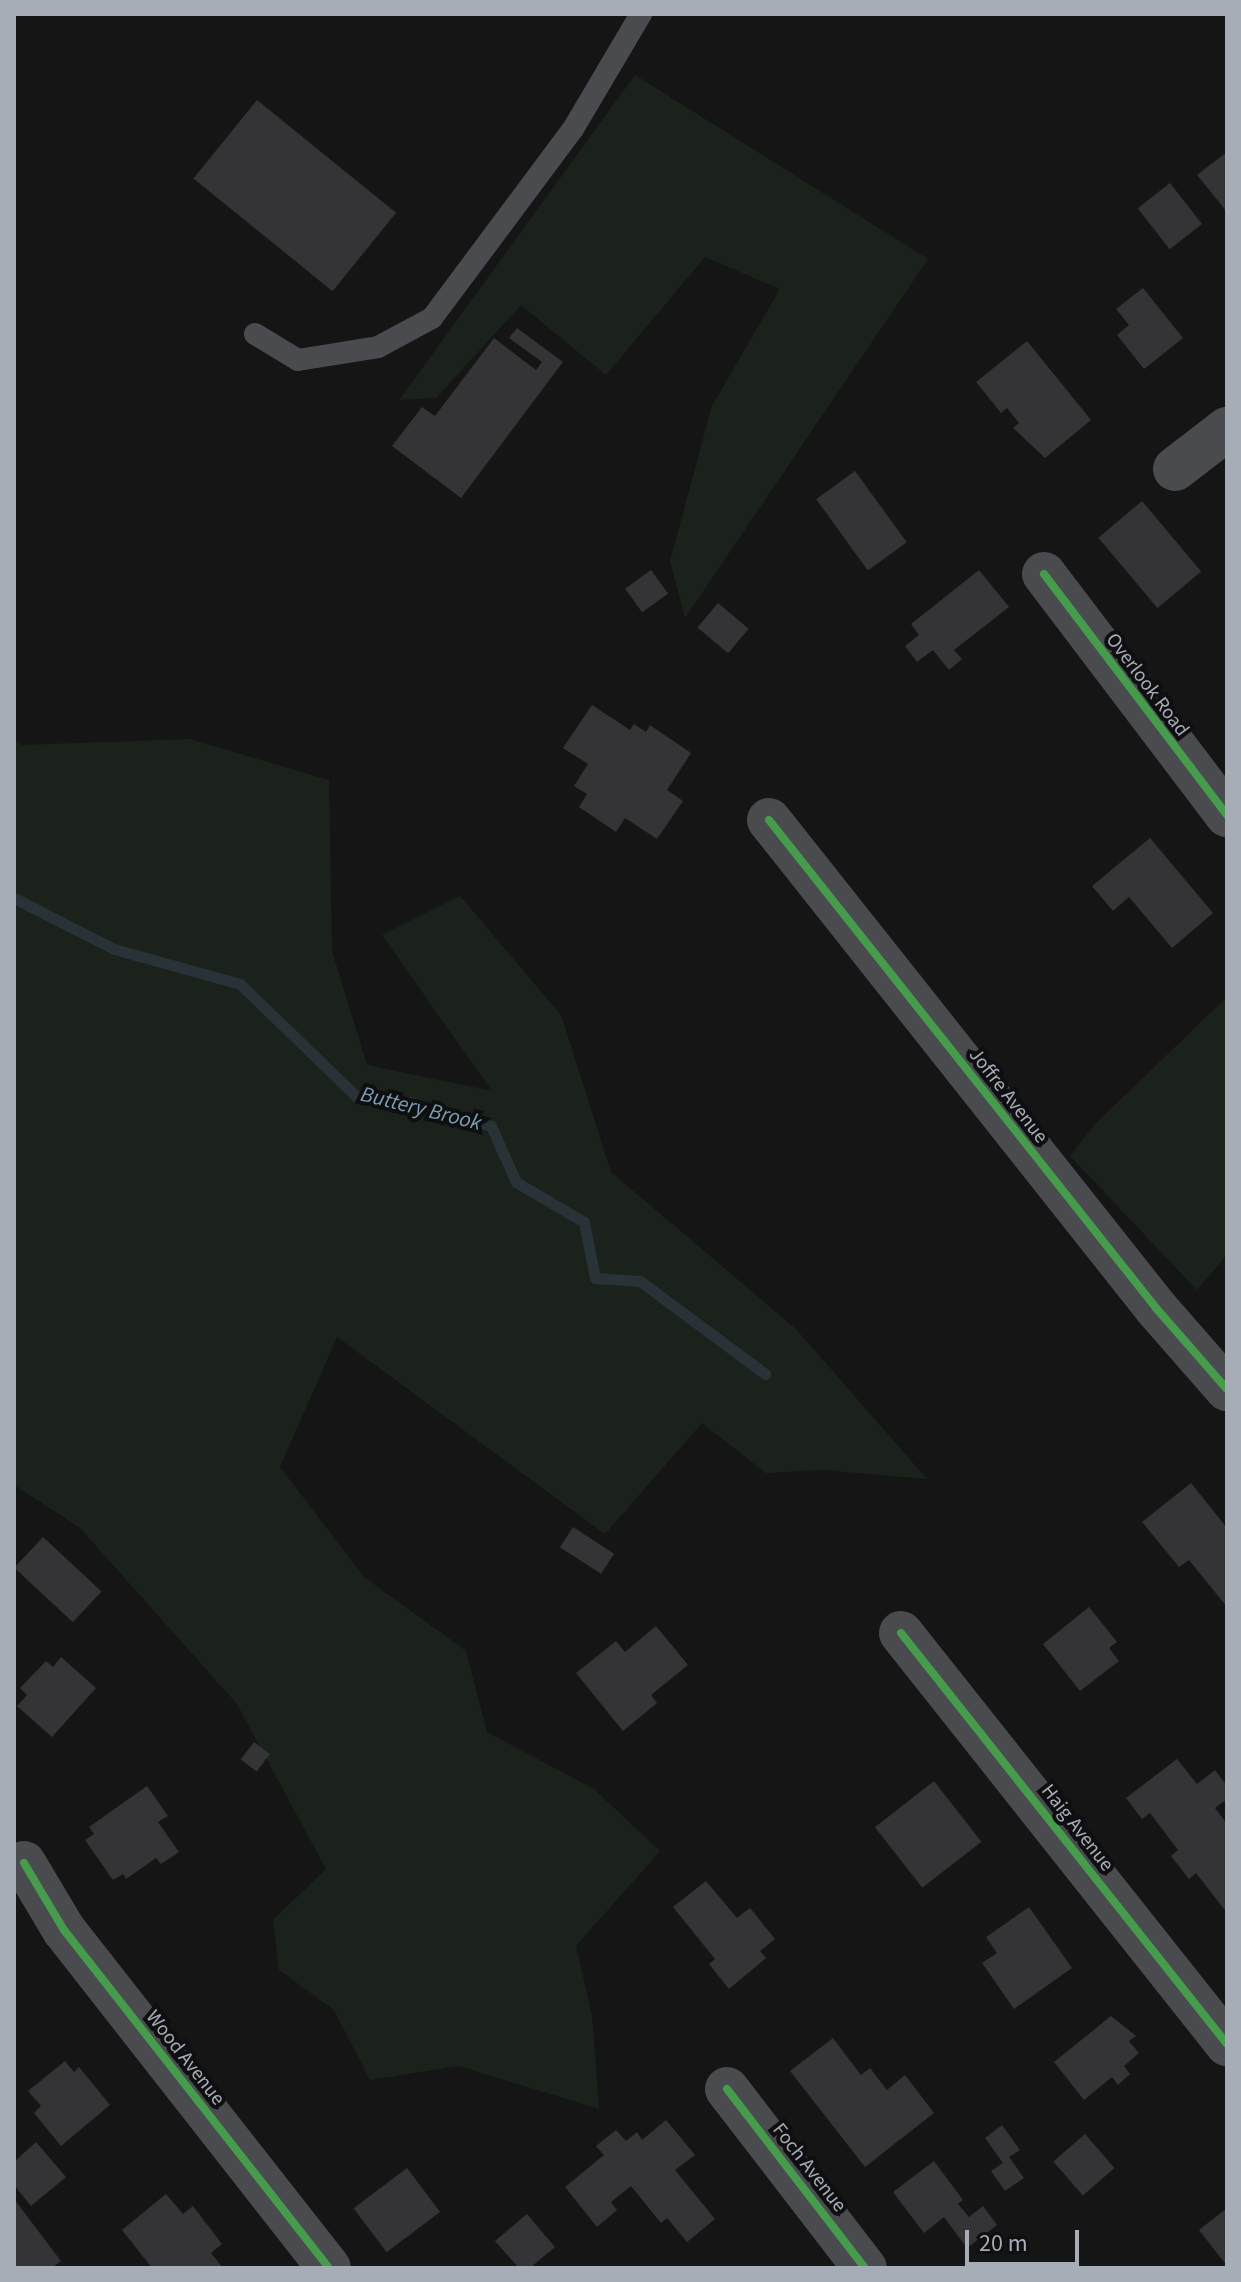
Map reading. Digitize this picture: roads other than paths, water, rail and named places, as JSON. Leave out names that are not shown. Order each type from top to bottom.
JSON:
[{"type":"street","points":[[1175,469],[1227,429]]},
{"type":"street","name":"Overlook Road","points":[[1044,574],[1227,815]]},
{"type":"street","name":"Joffre Avenue","points":[[769,820],[1156,1308],[1227,1389]]},
{"type":"street","name":"Haig Avenue","points":[[901,1633],[1227,2044]]},
{"type":"street","name":"Wood Avenue","points":[[24,1863],[64,1930],[329,2268]]},
{"type":"street","name":"Foch Avenue","points":[[727,2089],[865,2268]]},
{"type":"lane","points":[[255,334],[298,360],[378,347],[432,318],[573,129],[641,14]]},
{"type":"waterway","name":"Buttery Brook","points":[[14,898],[114,949],[240,984],[358,1098],[410,1102],[491,1126],[516,1182],[584,1222],[595,1278],[640,1281],[765,1374]]}]
